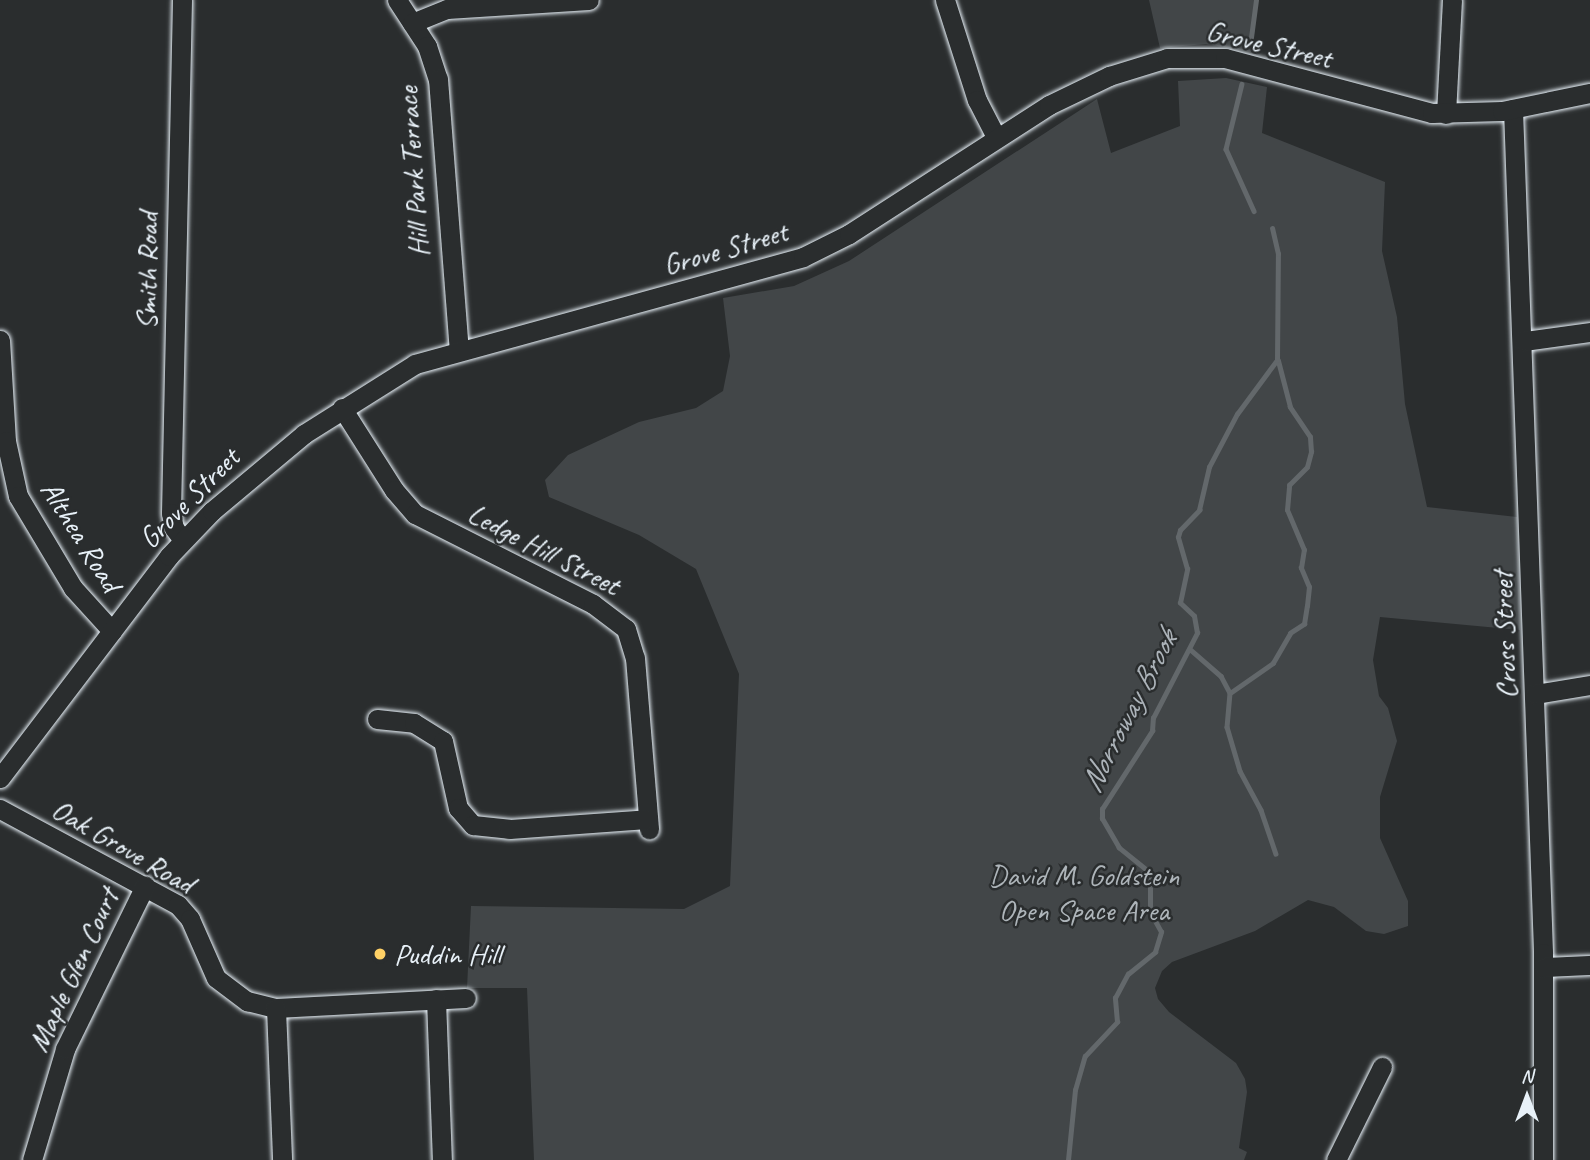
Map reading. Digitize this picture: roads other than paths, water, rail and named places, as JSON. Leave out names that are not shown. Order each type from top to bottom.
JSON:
[{"type":"street","name":"Smith Road","points":[[182,0],[171,513],[174,528],[183,540]]},
{"type":"street","name":"Hill Park Terrace","points":[[397,0],[432,56],[439,89],[459,350]]},
{"type":"street","points":[[412,23],[447,9],[589,0]]},
{"type":"street","points":[[945,0],[965,50],[976,100],[996,136]]},
{"type":"street","points":[[1446,114],[1452,0]]},
{"type":"street","name":"Grove Street","points":[[0,778],[183,540],[258,470],[342,408],[394,375],[459,350],[734,279],[803,257],[849,234],[996,136],[1095,82],[1147,63],[1189,55],[1232,60],[1395,106],[1446,114],[1513,109],[1590,93]]},
{"type":"street","name":"Cross Street","points":[[1513,109],[1524,341],[1544,967],[1543,1160]]},
{"type":"street","points":[[1524,341],[1590,332]]},
{"type":"street","name":"Althea Road","points":[[0,340],[5,471],[44,544],[85,603],[112,631]]},
{"type":"street","name":"Ledge Hill Street","points":[[342,408],[394,490],[415,514],[593,604],[626,629],[635,658],[649,824],[509,829],[473,825],[458,808],[443,741],[414,723],[377,719]]},
{"type":"street","points":[[1535,694],[1590,685]]},
{"type":"street","name":"Oak Grove Road","points":[[0,809],[145,886],[184,912],[221,983],[247,1001],[276,1007],[466,999]]},
{"type":"street","name":"Maple Glen Court","points":[[32,1160],[68,1042],[145,886]]},
{"type":"street","points":[[1544,967],[1590,965]]},
{"type":"street","points":[[436,999],[442,1160]]},
{"type":"street","points":[[276,1007],[282,1160]]},
{"type":"street","points":[[1336,1160],[1382,1068]]},
{"type":"waterway","name":"Norroway Brook","points":[[1250,45],[1256,0]]},
{"type":"waterway","name":"Norroway Brook","points":[[1242,84],[1226,149],[1254,211]]},
{"type":"waterway","name":"Norroway Brook","points":[[1068,1160],[1075,1090],[1085,1056],[1117,1022],[1115,998],[1128,974],[1155,952],[1161,932],[1150,912],[1150,873],[1119,848],[1102,819],[1102,809],[1152,731],[1153,718],[1197,633],[1194,616],[1180,603],[1187,569],[1178,537],[1180,530],[1199,510],[1209,467],[1237,414],[1277,360],[1278,254],[1272,229]]},
{"type":"waterway","points":[[1230,693],[1273,663],[1290,633],[1304,624],[1307,606],[1309,587],[1301,568],[1304,550],[1287,510],[1289,485],[1307,467],[1311,452],[1310,437],[1290,407],[1278,361]]},
{"type":"waterway","points":[[1191,650],[1221,676],[1230,693],[1227,727],[1240,771],[1261,810],[1276,854]]},
{"type":"place","name":"Puddin Hill","points":[[380,954]]},
{"type":"park label","name":"David M. Goldstein Open Space Area","points":[[1084,892]]}]
